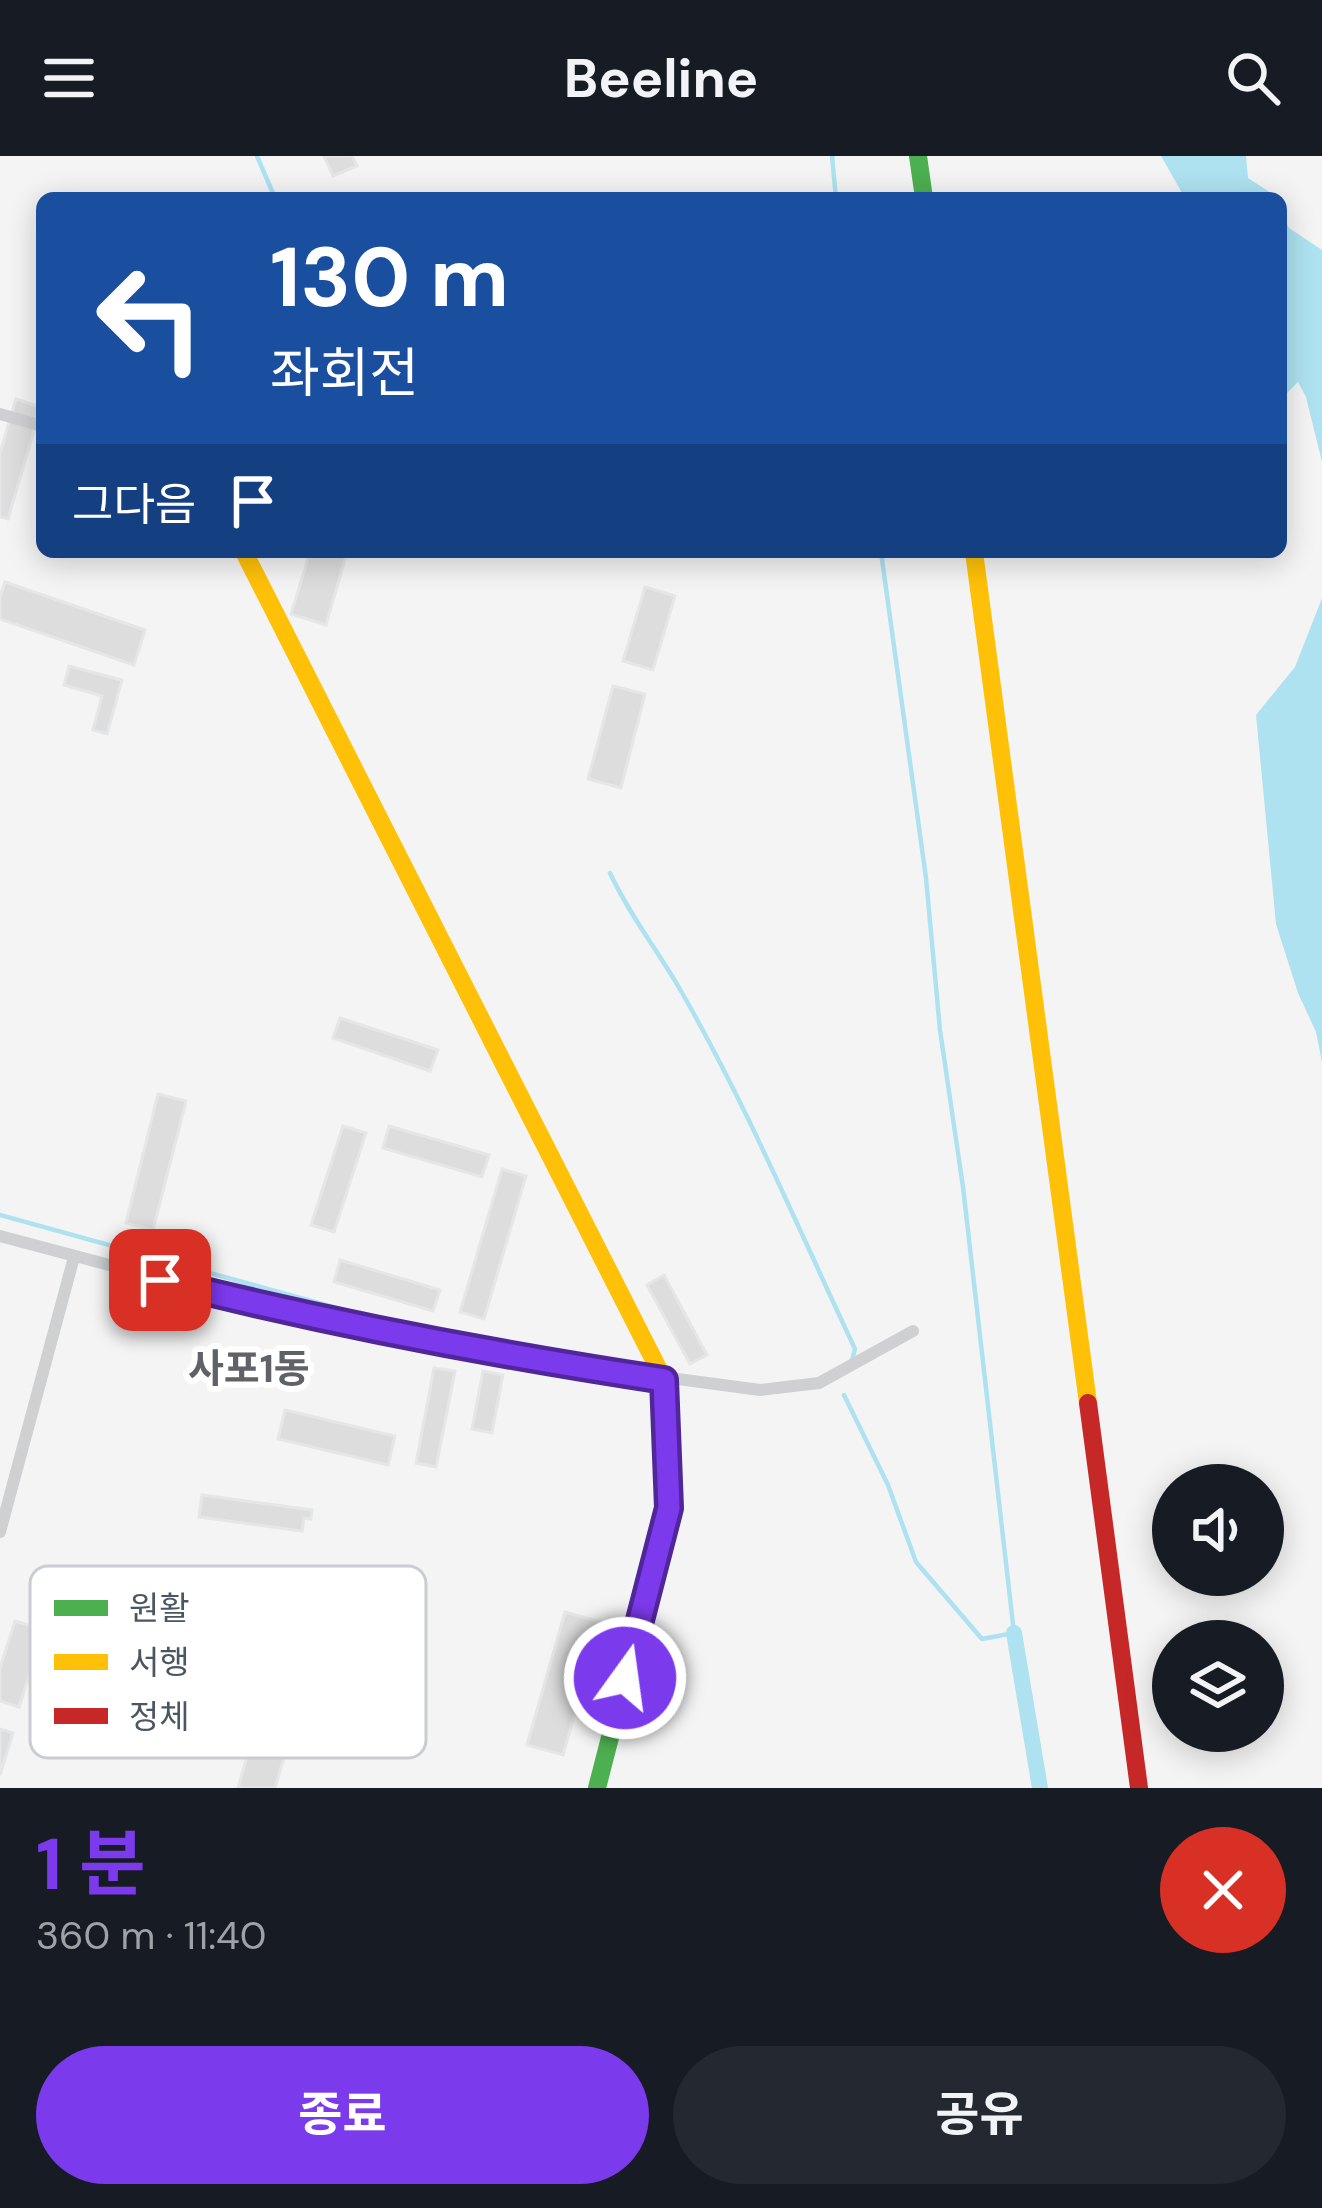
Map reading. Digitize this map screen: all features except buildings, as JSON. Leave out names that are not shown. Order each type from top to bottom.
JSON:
[{"type":"street","points":[[918,156],[923,192]]},
{"type":"street","points":[[0,414],[36,424]]},
{"type":"street","points":[[247,558],[664,1380],[669,1508],[597,1788]]},
{"type":"street","points":[[975,558],[1138,1788]]},
{"type":"street","points":[[0,1236],[290,1313],[476,1352],[760,1390],[819,1383],[913,1331]]},
{"type":"street","points":[[0,1532],[74,1257]]},
{"type":"water","points":[[1161,156],[1246,156],[1248,178],[1269,192],[1182,192]]},
{"type":"water","points":[[1287,224],[1322,250],[1322,462],[1298,382],[1287,393]]},
{"type":"water","points":[[1322,598],[1322,1062],[1316,1032],[1276,924],[1256,715],[1295,667]]},
{"type":"waterway","points":[[257,156],[272,192]]},
{"type":"waterway","points":[[832,156],[835,192]]},
{"type":"waterway","points":[[844,1395],[888,1485],[916,1562],[982,1639],[1014,1633],[963,1187],[940,1030],[926,878],[882,558]]},
{"type":"waterway","points":[[610,873],[728,1079],[855,1349],[852,1360]]},
{"type":"waterway","points":[[0,1215],[413,1329]]},
{"type":"waterway","points":[[1014,1633],[1040,1788]]},
{"type":"traffic: fast","points":[[918,156],[923,192]]},
{"type":"traffic: fast","points":[[597,1788],[669,1508],[660,1372]]},
{"type":"traffic: slow","points":[[247,558],[660,1372]]},
{"type":"traffic: slow","points":[[975,558],[1088,1403]]},
{"type":"traffic: jam","points":[[1088,1403],[1139,1788]]},
{"type":"district","name":"사포1동","points":[[249,1368]]},
{"type":"route","points":[[160,1280],[476,1352],[664,1380],[669,1508],[625,1678]]}]
